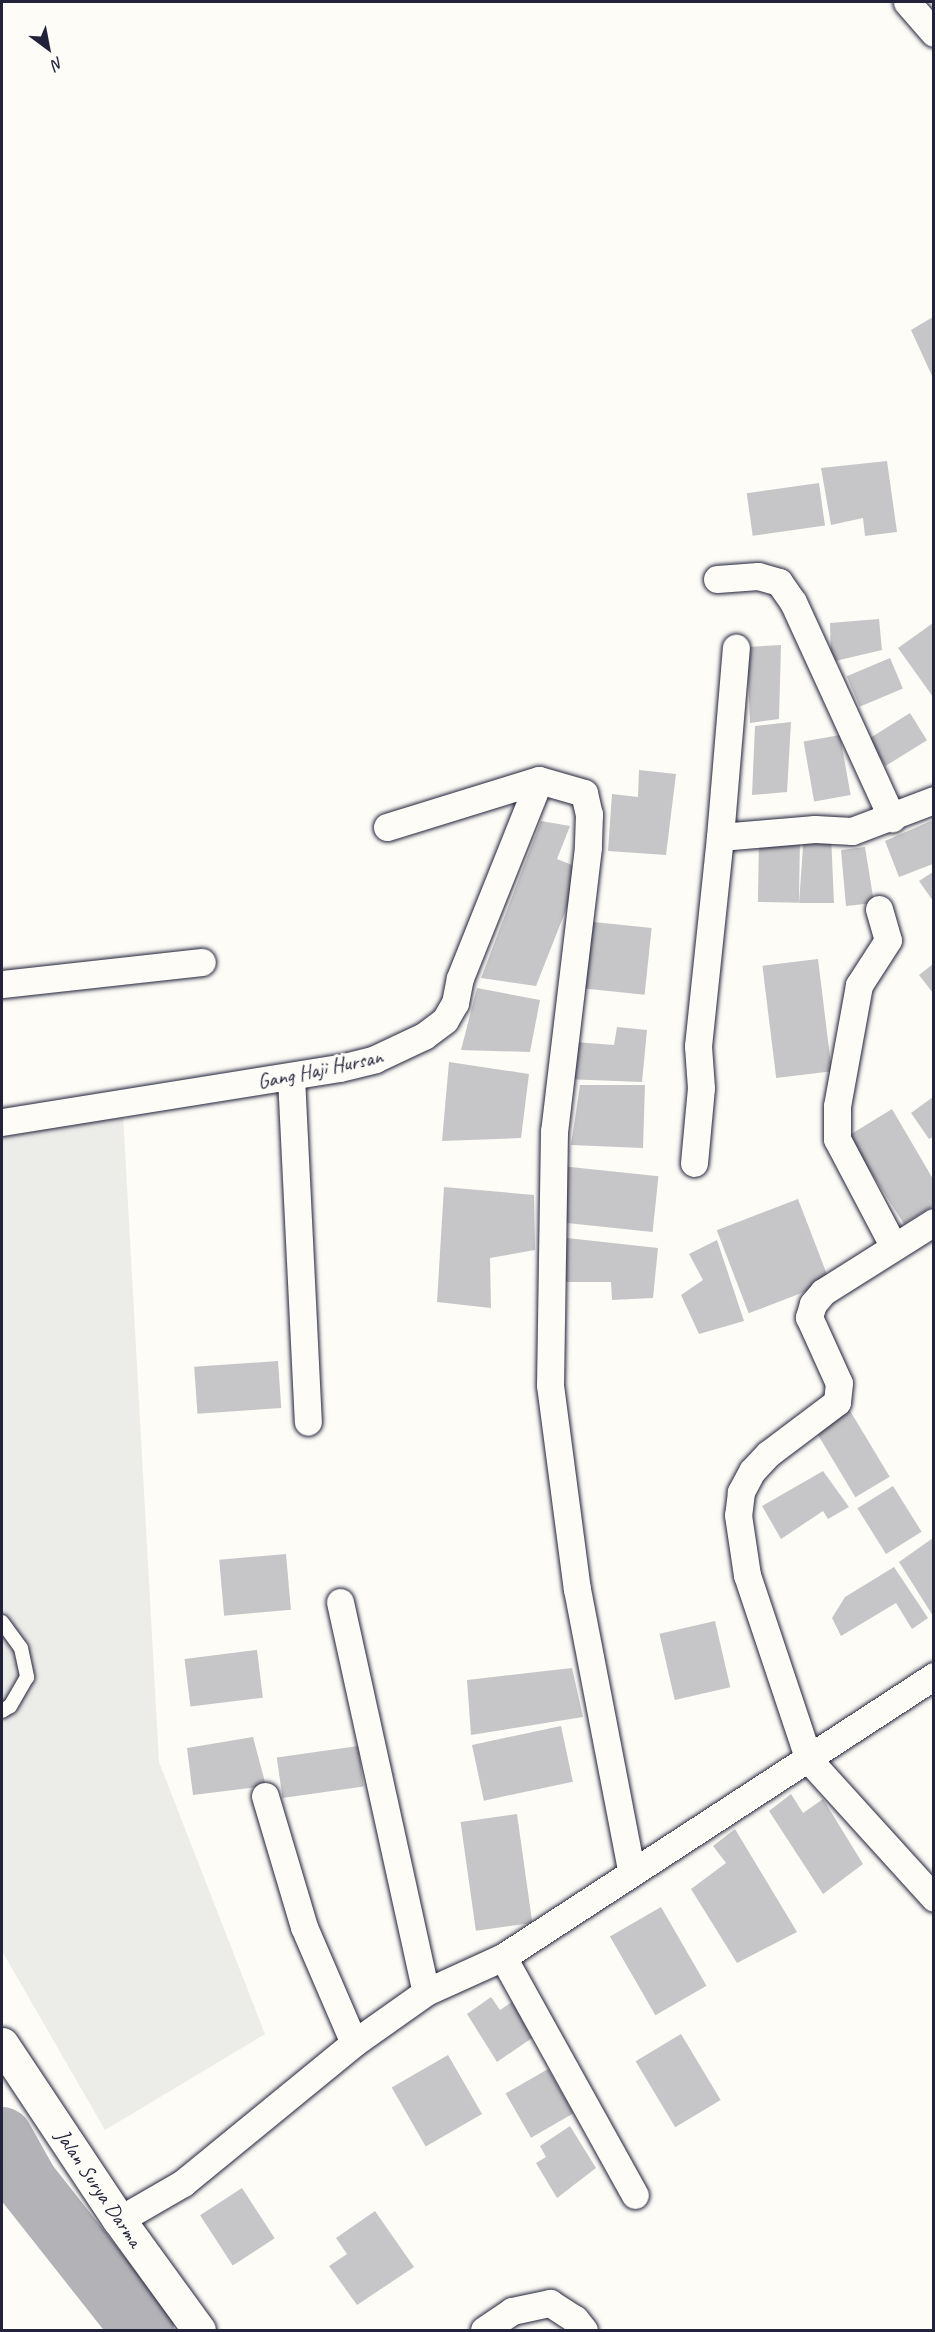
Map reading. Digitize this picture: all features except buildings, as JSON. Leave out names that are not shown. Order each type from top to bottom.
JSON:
[{"type":"main road","name":"Jalan Surya Darma","points":[[2,2044],[118,2220],[199,2331]]},
{"type":"street","points":[[907,2],[933,33]]},
{"type":"street","points":[[717,579],[758,576],[779,582],[794,602],[892,818]]},
{"type":"street","points":[[694,1162],[701,1088],[698,1046],[720,837],[736,648]]},
{"type":"street","points":[[387,826],[539,780],[584,793],[589,814],[554,1131],[550,1385],[577,1589],[631,1870]]},
{"type":"street","name":"Gang Haji Hursan","points":[[2,1122],[291,1077],[375,1059],[402,1049],[445,1020],[455,1003],[460,978],[539,780]]},
{"type":"street","points":[[720,837],[815,830],[852,831],[892,818],[933,800]]},
{"type":"street","points":[[879,909],[888,940],[859,985],[837,1106],[837,1139],[893,1245]]},
{"type":"street","points":[[2,984],[202,962]]},
{"type":"street","points":[[291,1077],[308,1422]]},
{"type":"street","points":[[933,1222],[893,1245],[823,1292],[813,1304],[809,1317],[839,1383],[837,1402],[768,1454],[741,1492],[738,1515],[747,1575],[809,1760],[933,1898]]},
{"type":"street","points":[[340,1602],[426,1992]]},
{"type":"street","points":[[118,2220],[183,2183],[354,2043],[426,1992],[503,1957],[631,1870],[809,1760],[933,1676]]},
{"type":"street","points":[[265,1796],[304,1927],[354,2043]]},
{"type":"street","points":[[503,1957],[635,2195]]},
{"type":"street","points":[[484,2331],[512,2311],[550,2303],[575,2319],[584,2331]]},
{"type":"lane","points":[[2,1622],[21,1648],[27,1677],[10,1706],[2,1711]]},
{"type":"shaded area","points":[[122,1096],[159,1762],[265,2034],[105,2130],[2,1951],[2,1115]]},
{"type":"waterway","points":[[2,2138],[27,2183],[143,2330]]}]
